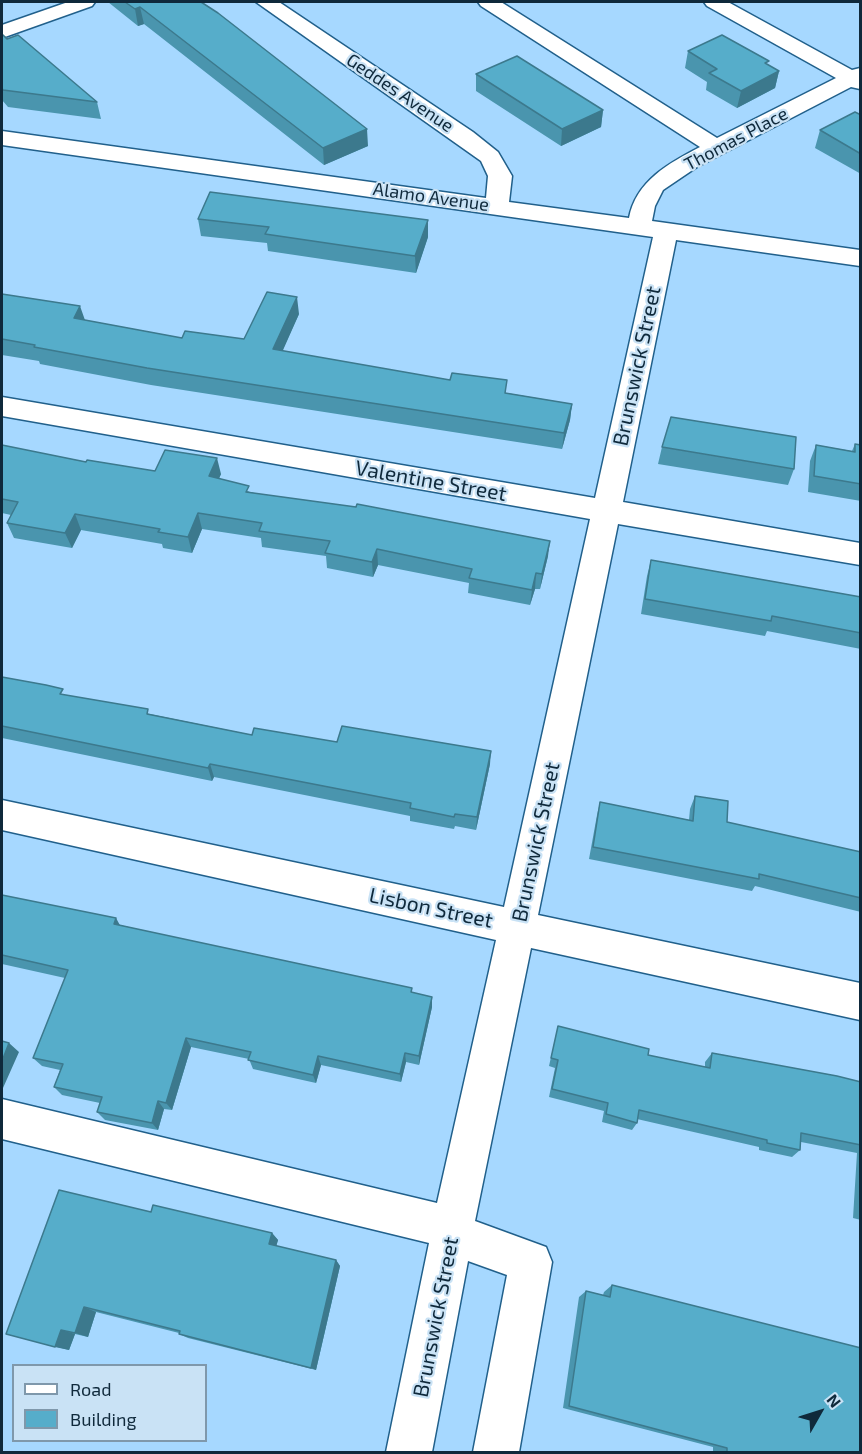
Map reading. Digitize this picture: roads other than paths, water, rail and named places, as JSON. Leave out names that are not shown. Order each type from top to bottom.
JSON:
[{"type":"street","points":[[2,32],[45,8],[85,2]]},
{"type":"street","name":"Geddes Avenue","points":[[266,2],[465,137],[490,157],[500,176],[497,206]]},
{"type":"street","points":[[488,2],[717,148]]},
{"type":"street","points":[[714,2],[858,78]]},
{"type":"street","name":"Thomas Place","points":[[652,230],[643,206],[654,186],[689,162],[858,78]]},
{"type":"street","points":[[2,161],[9,139]]},
{"type":"street","name":"Alamo Avenue","points":[[9,139],[861,258]]},
{"type":"street","name":"Brunswick Street","points":[[409,1452],[453,1231],[606,511],[652,230]]},
{"type":"street","name":"Valentine Street","points":[[2,407],[861,554]]},
{"type":"street","name":"Lisbon Street","points":[[2,815],[861,1002]]},
{"type":"street","points":[[2,1119],[453,1231],[531,1262],[496,1452]]}]
